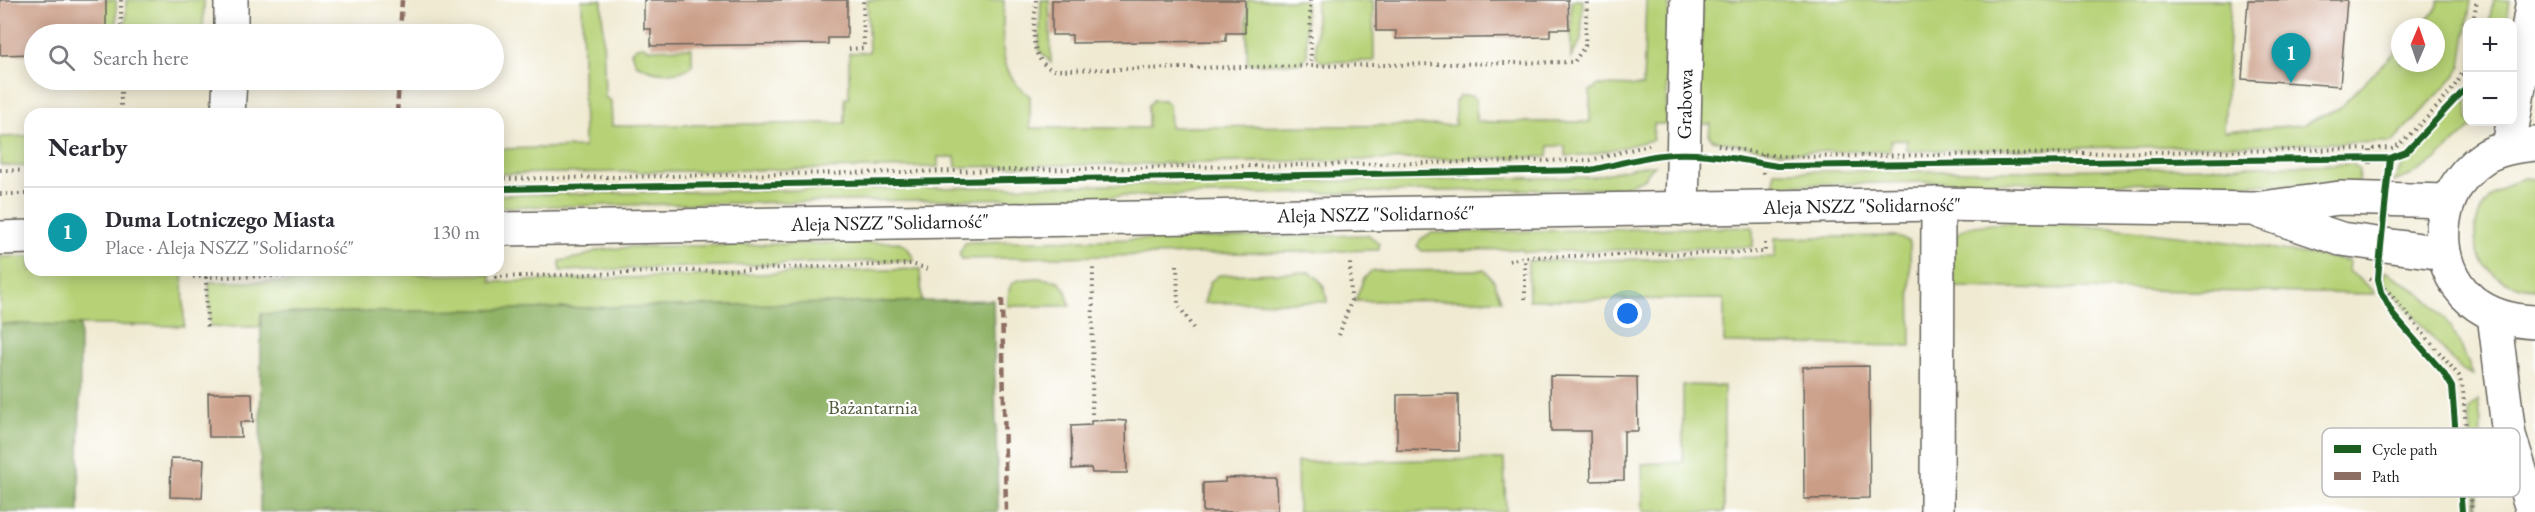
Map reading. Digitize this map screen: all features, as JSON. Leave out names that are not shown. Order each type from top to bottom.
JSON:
[{"type":"street","points":[[231,0],[231,24]]},
{"type":"street","name":"Grabowa","points":[[1682,208],[1687,0]]},
{"type":"street","points":[[2533,0],[2522,145],[2483,158],[2462,177],[2447,201],[2442,227],[2443,253],[2454,278],[2471,300],[2494,315],[2517,322],[2535,322]]},
{"type":"street","points":[[228,108],[229,90]]},
{"type":"street","name":"Aleja NSZZ \"Solidarność\"","points":[[504,229],[1938,204],[2254,209],[2340,198],[2447,201]]},
{"type":"street","points":[[1937,512],[1938,204]]},
{"type":"street","name":"Aleja NSZZ \"Solidarność\"","points":[[2254,209],[2342,239],[2443,253]]},
{"type":"street","points":[[0,238],[24,237]]},
{"type":"street","points":[[2494,315],[2507,428]]},
{"type":"street","points":[[2520,472],[2533,512]]},
{"type":"path","points":[[121,0],[121,24]]},
{"type":"path","points":[[849,49],[864,48],[863,0]]},
{"type":"path","points":[[1036,0],[1035,50],[1045,66],[1053,70],[1574,62],[1585,46],[1587,0]]},
{"type":"path","points":[[1310,0],[1311,66]]},
{"type":"path","points":[[2474,18],[2476,0]]},
{"type":"path","points":[[121,90],[121,108]]},
{"type":"path","points":[[504,179],[1591,160],[1659,143],[1666,135],[1683,134],[1699,134],[1707,143],[1790,157],[2370,149]]},
{"type":"path","points":[[2358,158],[2380,158]]},
{"type":"path","points":[[1753,162],[1770,165]]},
{"type":"path","points":[[0,170],[24,171]]},
{"type":"path","points":[[0,194],[24,194]]},
{"type":"path","points":[[2381,245],[2379,285],[2383,300]]},
{"type":"path","points":[[1509,261],[1526,257],[1765,252]]},
{"type":"path","points":[[1525,299],[1526,257]]},
{"type":"path","points":[[1339,335],[1351,301],[1350,263]]},
{"type":"path","points":[[496,276],[496,278],[911,264],[929,268]]},
{"type":"path","points":[[1092,414],[1093,266]]},
{"type":"path","points":[[1177,266],[1178,304],[1193,328]]},
{"type":"path","points":[[192,277],[296,276]]},
{"type":"path","points":[[206,277],[207,327]]},
{"type":"path","points":[[2379,285],[2387,290],[2459,376],[2463,389],[2466,428]]},
{"type":"path","points":[[2471,497],[2472,512]]},
{"type":"green space","points":[[103,0],[116,0],[117,24],[103,24]]},
{"type":"green space","points":[[126,0],[204,0],[203,24],[126,24]]},
{"type":"green space","points":[[582,0],[602,0],[605,97],[611,101],[612,126],[845,123],[845,98],[849,98],[849,53],[869,52],[867,0],[1004,0],[1003,40],[1006,65],[1019,87],[1030,96],[1030,128],[1148,128],[1148,106],[1153,100],[1164,100],[1169,105],[1170,127],[1455,125],[1455,102],[1460,96],[1471,96],[1476,100],[1476,122],[1590,122],[1590,91],[1599,85],[1643,86],[1646,0],[1669,0],[1666,124],[1654,124],[1653,140],[1589,155],[1565,156],[1565,146],[1549,146],[1548,157],[956,167],[955,157],[938,157],[938,167],[504,174],[504,149],[584,147]]},
{"type":"green space","points":[[1041,0],[1049,0],[1051,63],[1039,50]]},
{"type":"green space","points":[[1247,0],[1305,0],[1307,56],[1301,63],[1247,64]]},
{"type":"green space","points":[[1316,0],[1373,0],[1374,61],[1322,62],[1316,57]]},
{"type":"green space","points":[[1571,0],[1583,0],[1581,40],[1571,58]]},
{"type":"green space","points":[[1702,0],[2231,0],[2224,131],[2302,125],[2339,108],[2391,56],[2391,72],[2445,72],[2445,18],[2428,18],[2437,9],[2439,0],[2471,0],[2468,18],[2463,18],[2461,66],[2456,75],[2393,142],[1907,151],[1907,140],[1891,140],[1890,151],[1780,152],[1713,140],[1709,136],[1710,124],[1699,124]]},
{"type":"green space","points":[[2493,0],[2510,0],[2508,18],[2490,18]]},
{"type":"green space","points":[[644,46],[648,49],[692,48],[692,66],[672,73],[642,67],[636,64],[631,52],[636,47]]},
{"type":"green space","points":[[2463,99],[2463,126],[2473,126],[2435,161],[2412,175],[2393,182],[2403,163]]},
{"type":"green space","points":[[24,136],[24,167],[0,165],[0,137]]},
{"type":"green space","points":[[2353,164],[2359,169],[2358,185],[1931,182],[1774,185],[1774,171],[2008,171]]},
{"type":"green space","points":[[1655,165],[1643,179],[1621,188],[504,207],[504,195],[1592,177]]},
{"type":"green space","points":[[2524,178],[2535,179],[2535,289],[2510,284],[2492,273],[2480,257],[2475,240],[2477,221],[2485,204],[2501,189]]},
{"type":"green space","points":[[2011,223],[2138,231],[2223,241],[2350,261],[2349,271],[2375,294],[1953,287],[1952,251],[1958,233],[1975,226]]},
{"type":"green space","points":[[1753,227],[1753,247],[1523,252],[1522,249],[1422,251],[1417,246],[1421,239],[1431,233]]},
{"type":"green space","points":[[1369,235],[1379,243],[1379,250],[962,259],[959,254],[965,243],[970,242]]},
{"type":"green space","points":[[1895,236],[1908,241],[1910,246],[1911,346],[1724,343],[1724,299],[1529,300],[1528,261],[1775,257],[1775,238]]},
{"type":"green space","points":[[899,242],[907,247],[915,260],[560,271],[560,261],[582,257],[598,250],[631,247]]},
{"type":"green space","points":[[0,257],[24,257],[24,276],[183,276],[184,326],[0,324]]},
{"type":"green space","points":[[920,269],[922,302],[261,314],[260,327],[210,327],[209,282],[300,282],[300,276],[490,276],[491,282]]},
{"type":"green space","points":[[1484,270],[1494,281],[1501,300],[1355,301],[1364,278],[1372,271]]},
{"type":"green space","points":[[2384,271],[2416,290],[2440,313],[2458,341],[2473,375],[2459,368],[2383,281]]},
{"type":"green space","points":[[1309,272],[1322,284],[1327,302],[1204,303],[1210,282],[1219,275]]},
{"type":"green space","points":[[1038,278],[1059,281],[1066,291],[1070,306],[1008,306],[1010,286],[1013,283],[1017,280]]},
{"type":"green space","name":"Bażantarnia","points":[[993,300],[998,512],[260,512],[261,314]]},
{"type":"green space","points":[[0,324],[80,325],[79,512],[0,512]]},
{"type":"green space","points":[[1683,385],[1724,386],[1724,512],[1643,512],[1642,464],[1683,462]]},
{"type":"green space","points":[[2478,400],[2481,428],[2470,428],[2469,409]]},
{"type":"green space","points":[[1504,459],[1506,512],[1298,512],[1297,462]]},
{"type":"building","points":[[0,0],[106,0],[106,24],[24,24],[24,54],[0,55]]},
{"type":"building","points":[[644,0],[847,0],[847,38],[828,38],[828,44],[651,46],[651,29],[644,29]]},
{"type":"building","points":[[1052,0],[1245,0],[1245,33],[1226,33],[1226,41],[1072,43],[1072,35],[1052,35]]},
{"type":"building","points":[[1376,0],[1568,0],[1569,29],[1550,29],[1550,37],[1396,39],[1396,31],[1376,31]]},
{"type":"building","points":[[2248,0],[2347,0],[2340,86],[2242,79]]},
{"type":"building","points":[[1869,366],[1870,498],[1804,499],[1803,367]]},
{"type":"building","points":[[1550,376],[1637,377],[1638,431],[1624,431],[1624,480],[1591,481],[1590,431],[1551,431]]},
{"type":"building","points":[[208,393],[252,393],[253,422],[240,422],[241,437],[209,437]]},
{"type":"building","points":[[1458,394],[1459,451],[1397,450],[1397,395]]},
{"type":"building","points":[[1091,421],[1126,421],[1127,473],[1092,473],[1091,468],[1072,469],[1071,426],[1091,425]]},
{"type":"building","points":[[171,458],[204,459],[202,498],[170,497]]},
{"type":"building","points":[[1276,477],[1277,512],[1203,512],[1203,483],[1225,482],[1225,478]]},
{"type":"marked path","points":[[401,24],[402,0]]},
{"type":"marked path","points":[[397,108],[398,90]]},
{"type":"marked path","points":[[1002,299],[1006,512]]},
{"type":"cycle path","points":[[2455,428],[2452,387],[2443,372],[2394,316],[2381,292],[2378,279],[2390,158],[2406,152],[2463,91]]},
{"type":"cycle path","points":[[504,189],[1590,170],[1644,158],[1676,154],[1720,156],[1777,166],[2390,158]]},
{"type":"cycle path","points":[[2461,497],[2462,512]]},
{"type":"place","name":"Duma Lotniczego Miasta","points":[[2291,83]]}]
